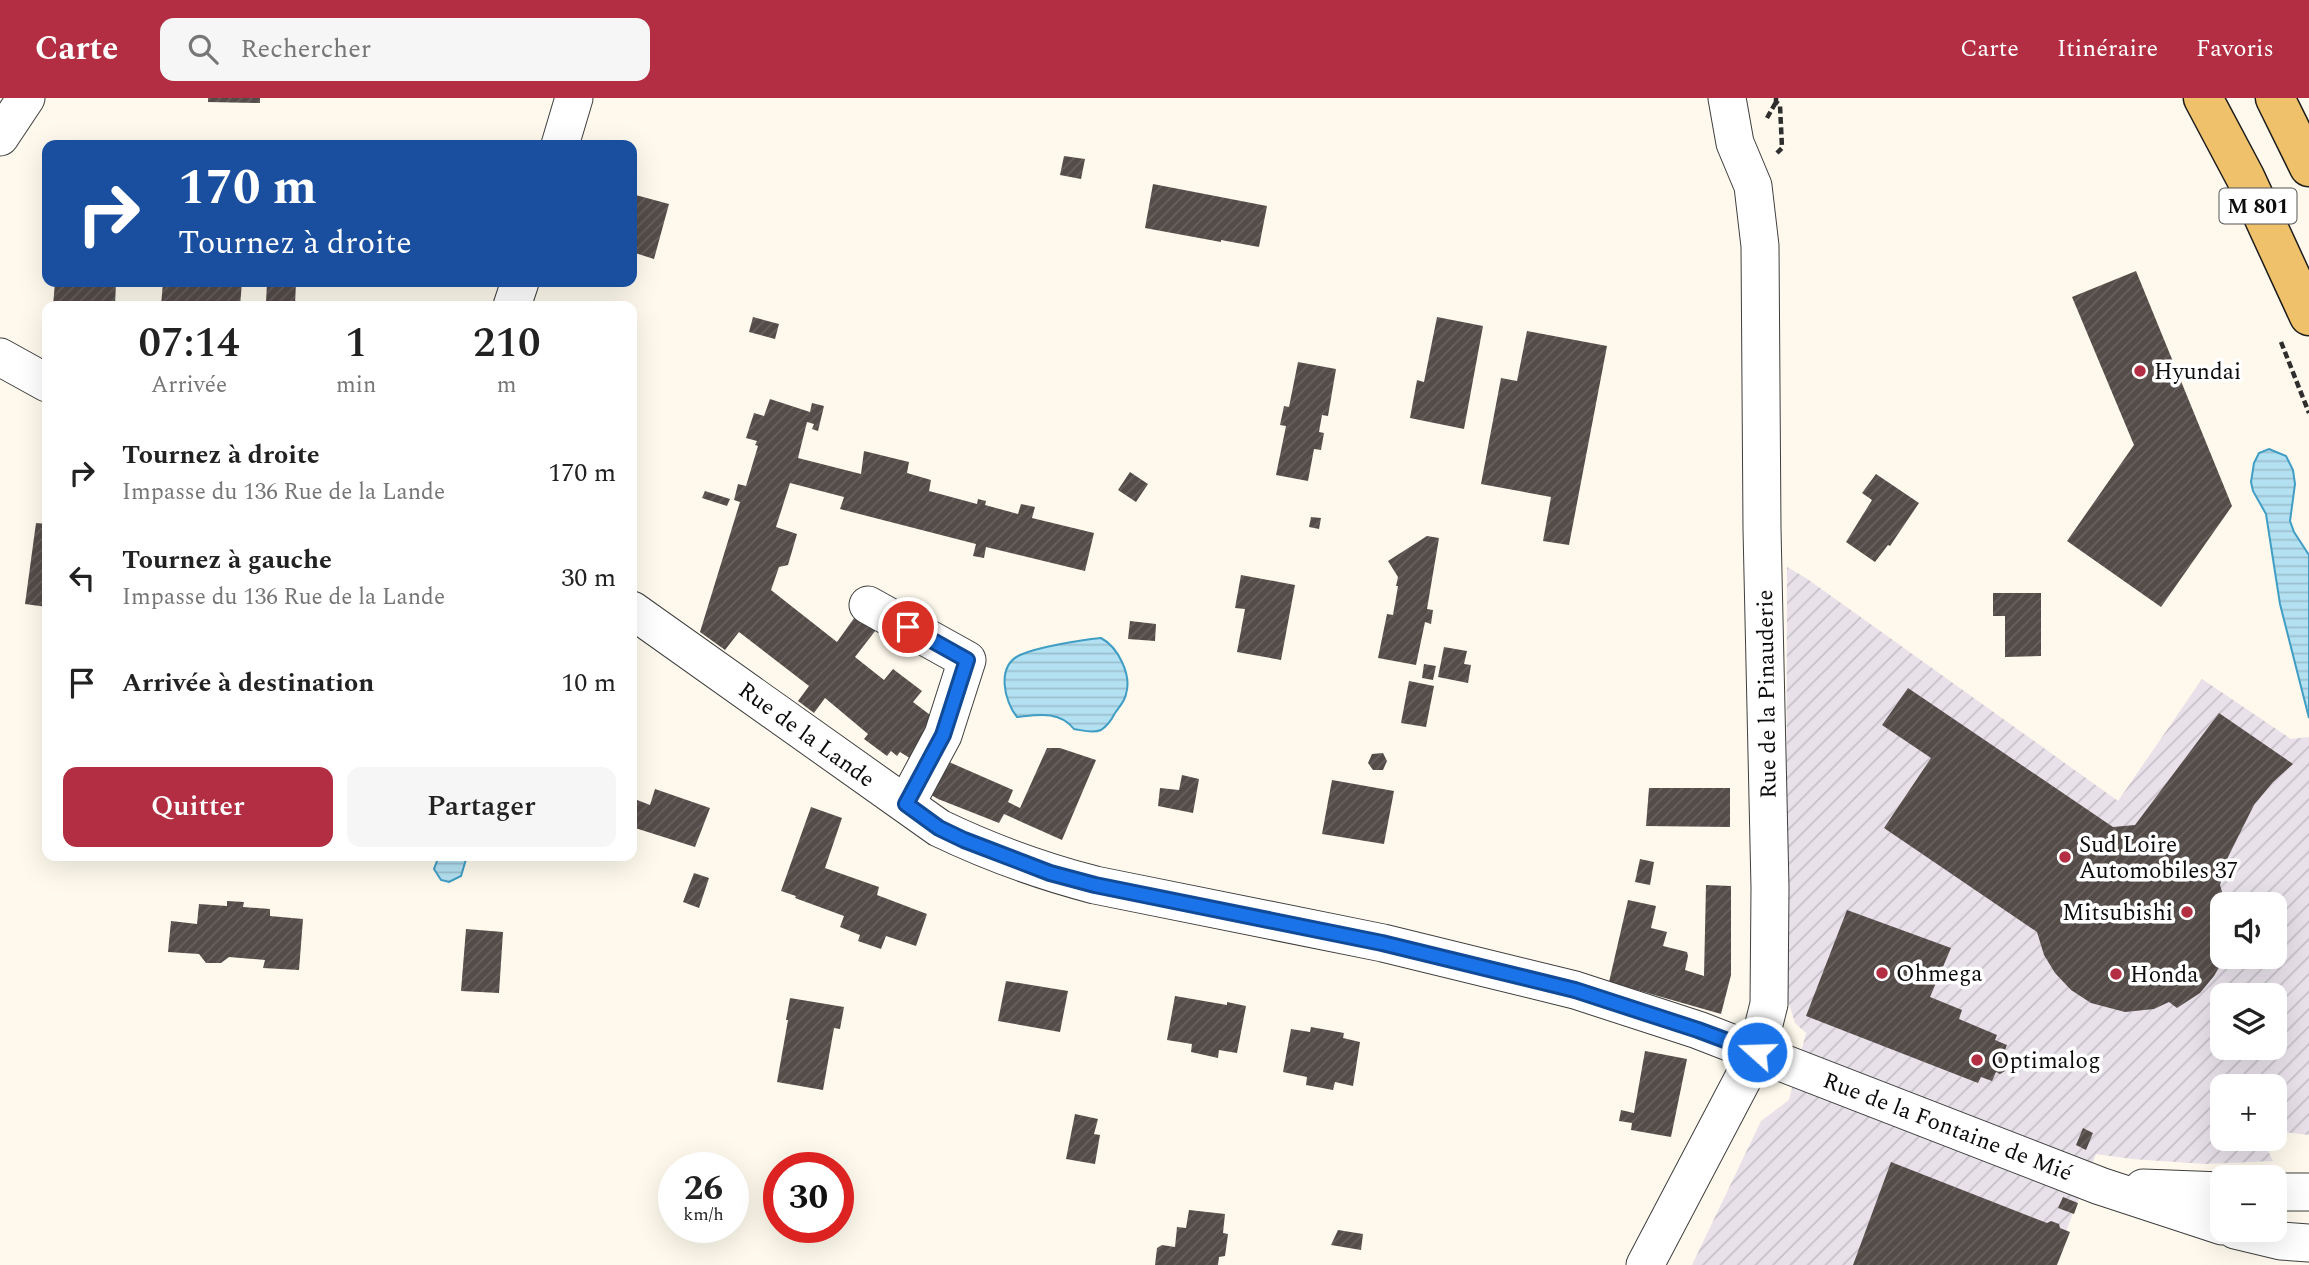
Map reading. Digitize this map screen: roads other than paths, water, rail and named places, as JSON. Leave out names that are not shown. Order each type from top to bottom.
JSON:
[{"type":"main road","name":"M 801","points":[[2203,98],[2245,177],[2309,316]]},
{"type":"main road","name":"M 801","points":[[2274,98],[2309,167]]},
{"type":"street","points":[[0,137],[26,98]]},
{"type":"street","points":[[561,140],[574,98]]},
{"type":"street","name":"Rue de la Pinauderie","points":[[1644,1265],[1757,1052],[1769,1004],[1770,888],[1762,543],[1760,246],[1753,186],[1735,142],[1727,98]]},
{"type":"street","points":[[0,357],[42,380]]},
{"type":"street","points":[[868,605],[967,660],[943,735],[906,804]]},
{"type":"street","name":"Rue de la Lande","points":[[637,614],[939,828],[1050,873],[1095,885],[1382,943],[1575,990],[1757,1052]]},
{"type":"street","name":"Rue de la Fontaine de Mié","points":[[1757,1052],[2100,1186],[2210,1222]]},
{"type":"street","name":"Rue de la Fontaine de Mié","points":[[2100,1186],[2210,1191]]},
{"type":"street","points":[[2287,1192],[2309,1192]]},
{"type":"street","points":[[2266,1242],[2287,1250]]},
{"type":"water","points":[[2269,449],[2286,456],[2293,470],[2295,484],[2290,521],[2309,555],[2309,718],[2280,604],[2266,514],[2251,482],[2254,463],[2259,453]]},
{"type":"water","points":[[1101,638],[1113,648],[1122,662],[1127,687],[1124,699],[1101,730],[1074,729],[1055,716],[1017,717],[1009,702],[1005,684],[1005,675],[1012,660],[1037,649]]},
{"type":"water","points":[[437,861],[466,861],[461,876],[449,882],[441,880],[434,869]]},
{"type":"place","name":"Hyundai","points":[[2140,371]]},
{"type":"place","name":"Sud Loire Automobiles 37","points":[[2065,857]]},
{"type":"place","name":"Mitsubishi","points":[[2187,912]]},
{"type":"place","name":"Ohmega","points":[[1882,973]]},
{"type":"place","name":"Honda","points":[[2116,974]]},
{"type":"place","name":"Optimalog","points":[[1977,1060]]}]
